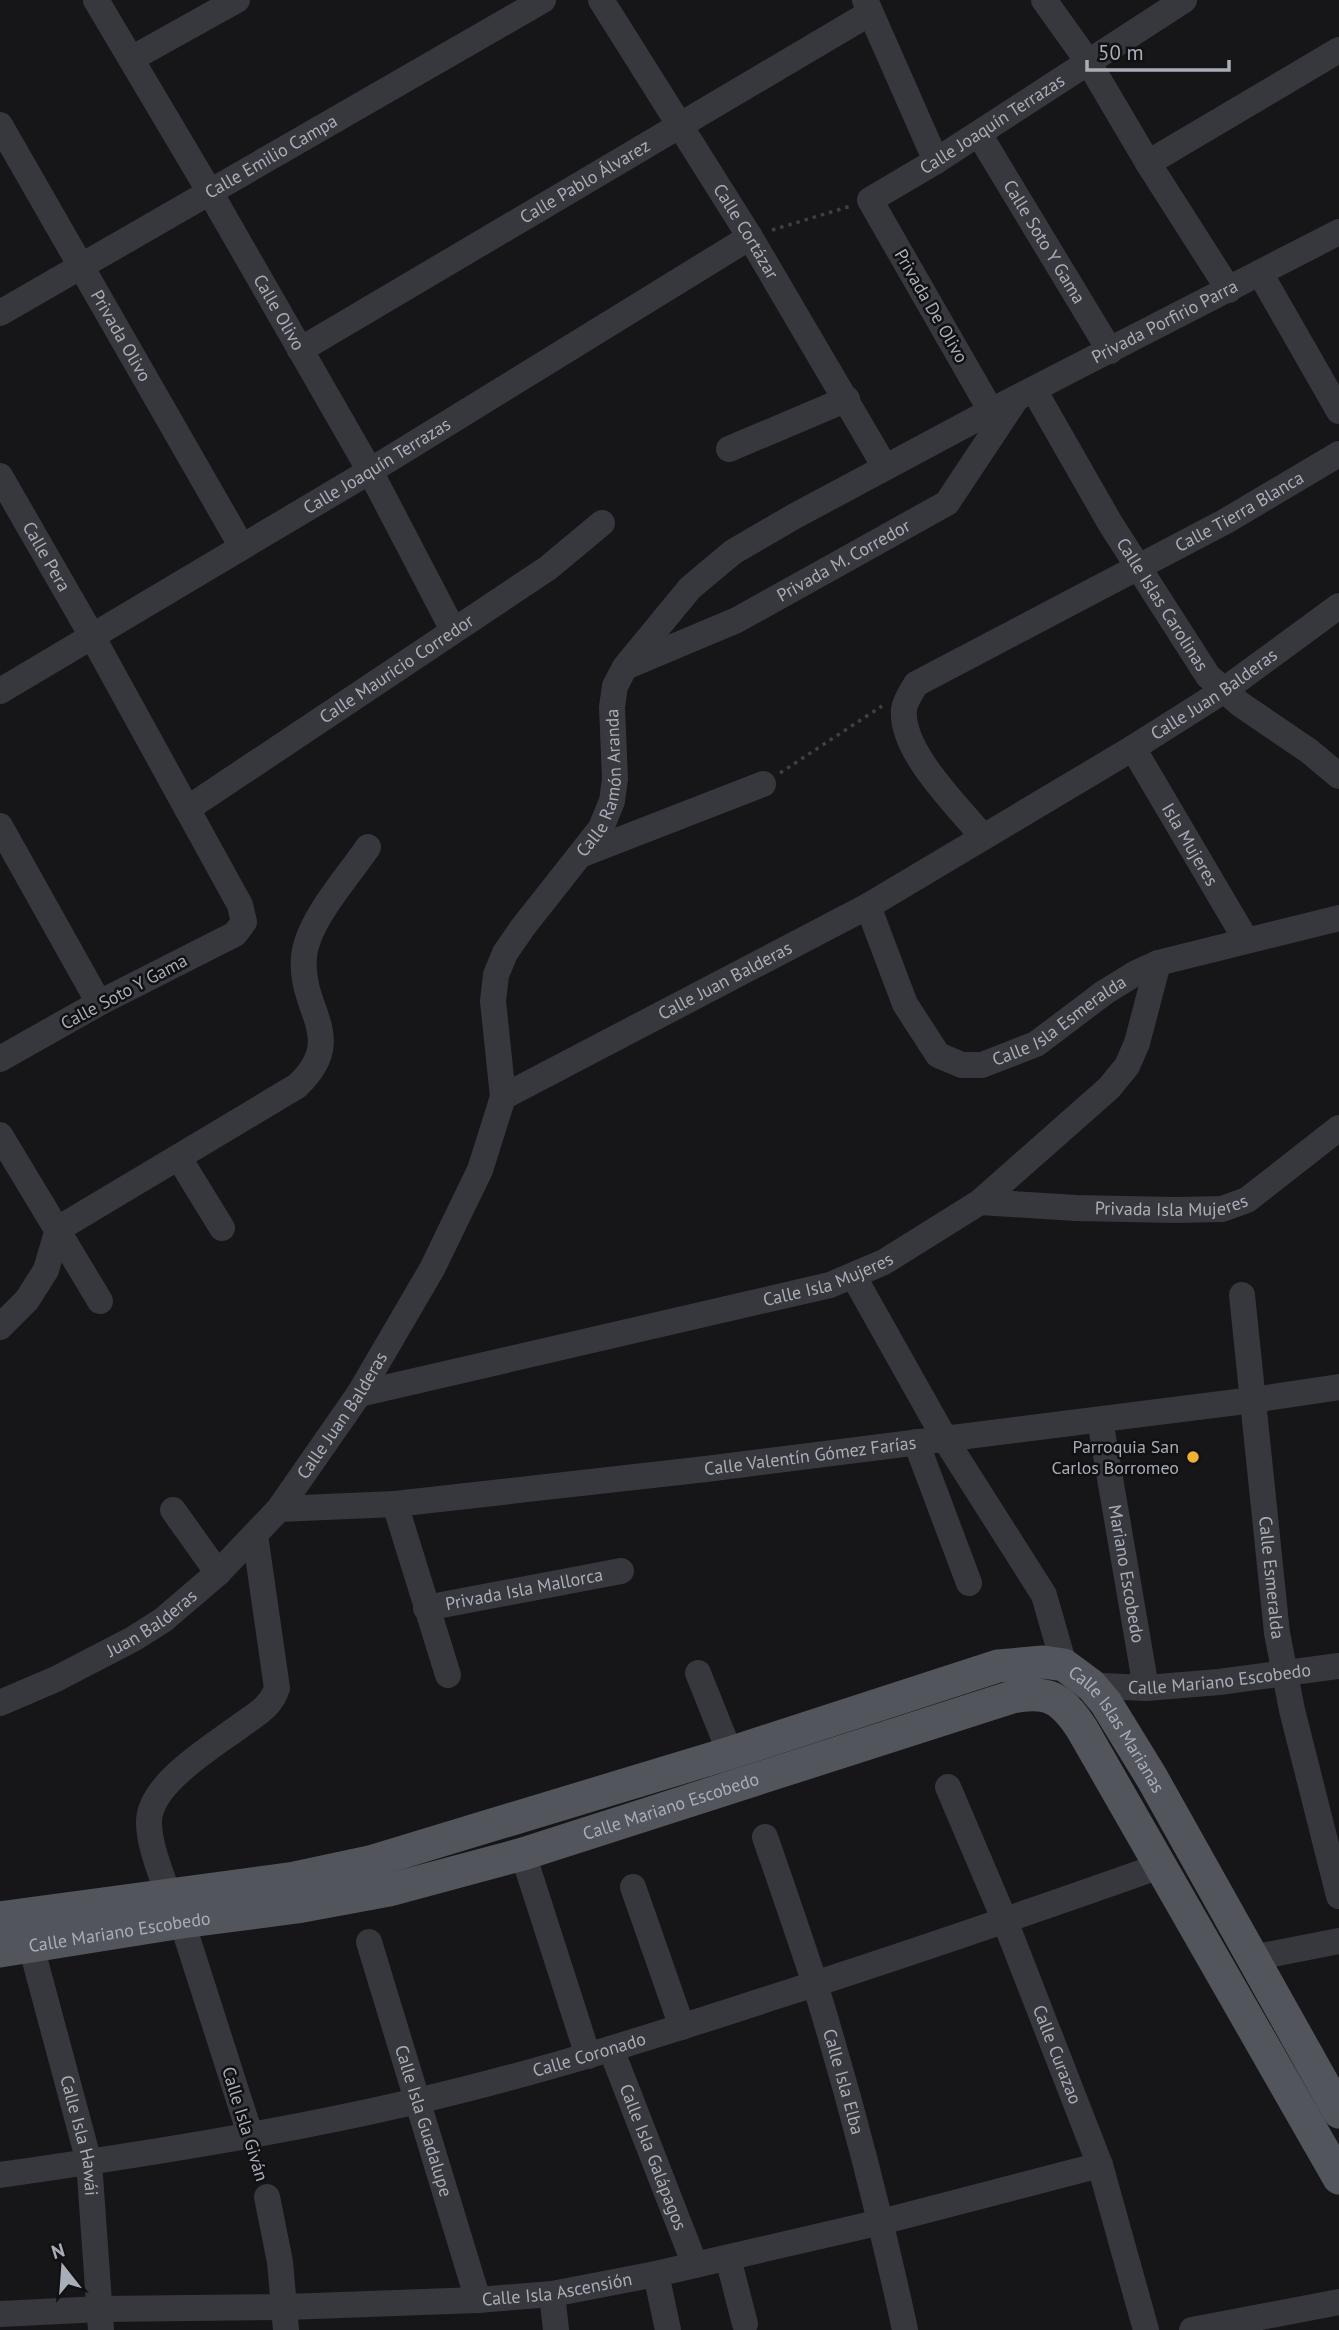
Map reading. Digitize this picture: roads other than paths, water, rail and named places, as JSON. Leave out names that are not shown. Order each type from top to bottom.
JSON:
[{"type":"main road","name":"Calle Mariano Escobedo","points":[[16,1948],[295,1878],[370,1862],[730,1753],[998,1666],[1043,1662],[1064,1665]]},
{"type":"main road","name":"Calle Islas Marianas","points":[[1064,1665],[1091,1685],[1106,1703],[1152,1778],[1339,2112]]},
{"type":"main road","name":"Calle Islas Marianas","points":[[1041,1694],[1061,1702],[1072,1713],[1335,2162]]},
{"type":"main road","name":"Calle Mariano Escobedo","points":[[0,1918],[352,1898],[523,1854],[1012,1698],[1041,1694]]},
{"type":"street","points":[[131,59],[237,0]]},
{"type":"street","name":"Calle Emilio Campa","points":[[0,313],[544,0]]},
{"type":"street","name":"Calle Cortázar","points":[[601,0],[750,237],[885,467]]},
{"type":"street","points":[[1044,0],[1089,63],[1148,163],[1229,290]]},
{"type":"street","name":"Calle Joaquín Terrazas","points":[[870,200],[979,134],[1184,0]]},
{"type":"street","name":"Calle Olivo","points":[[100,2],[370,471],[453,630]]},
{"type":"street","points":[[868,6],[936,161]]},
{"type":"street","name":"Calle Pablo Álvarez","points":[[300,350],[681,125],[868,6]]},
{"type":"street","points":[[1148,163],[1339,50]]},
{"type":"street","name":"Privada Olivo","points":[[0,125],[242,547]]},
{"type":"street","name":"Calle Soto Y Gama","points":[[979,134],[1110,351]]},
{"type":"street","name":"Privada De Olivo","points":[[870,200],[991,411]]},
{"type":"street","name":"Privada Porfirio Parra","points":[[991,411],[1339,232]]},
{"type":"street","name":"Calle Joaquín Terrazas","points":[[0,691],[370,471],[750,237]]},
{"type":"street","points":[[1260,274],[1338,405]]},
{"type":"street","name":"Calle Islas Carolinas","points":[[1025,395],[1195,660],[1223,691],[1309,751],[1339,776]]},
{"type":"street","name":"Privada M. Corredor","points":[[625,667],[737,621],[947,503],[1025,395]]},
{"type":"street","points":[[729,449],[847,400]]},
{"type":"street","name":"Calle Ramón Aranda","points":[[583,854],[601,828],[612,801],[615,779],[612,707],[615,685],[625,667],[690,588],[725,558],[793,517],[991,411]]},
{"type":"street","name":"Calle Tierra Blanca","points":[[1137,567],[1262,500],[1339,454]]},
{"type":"street","name":"Calle Pera","points":[[0,476],[92,636],[240,905],[244,922]]},
{"type":"street","name":"Calle Mauricio Corredor","points":[[187,809],[548,568],[603,523]]},
{"type":"street","points":[[983,837],[917,756],[905,730],[904,706],[916,684],[1137,567]]},
{"type":"street","name":"Calle Juan Balderas","points":[[279,1509],[359,1394],[432,1269],[461,1211],[492,1137],[503,1097],[868,906],[1133,748],[1223,691],[1339,606]]},
{"type":"street","name":"Isla Mujeres","points":[[1133,748],[1246,940]]},
{"type":"street","name":"Calle Ramón Aranda","points":[[583,854],[763,784]]},
{"type":"street","points":[[0,826],[99,1003]]},
{"type":"street","points":[[0,1327],[27,1300],[46,1270],[58,1228],[297,1086],[312,1072],[321,1046],[320,1030],[305,980],[304,957],[309,936],[368,847]]},
{"type":"street","points":[[503,1097],[493,1000],[496,975],[505,953],[523,927],[583,854]]},
{"type":"street","name":"Calle Isla Esmeralda","points":[[868,906],[905,1004],[938,1055],[961,1066],[982,1065],[1036,1044],[1105,992],[1158,963],[1339,918]]},
{"type":"street","name":"Calle Soto Y Gama","points":[[0,1059],[99,1003],[235,933],[244,922]]},
{"type":"street","name":"Calle Isla Mujeres","points":[[359,1394],[830,1285],[884,1262],[980,1202],[1109,1088],[1127,1066],[1137,1044],[1158,963]]},
{"type":"street","name":"Privada Isla Mujeres","points":[[980,1202],[1089,1209],[1222,1209],[1247,1200],[1339,1128]]},
{"type":"street","points":[[0,1135],[100,1301]]},
{"type":"street","points":[[178,1158],[222,1228]]},
{"type":"street","name":"Calle Islas Marianas","points":[[853,1277],[946,1439],[1044,1595],[1064,1665]]},
{"type":"street","name":"Calle Esmeralda","points":[[1242,1295],[1284,1674],[1339,1896]]},
{"type":"street","name":"Calle Valentín Gómez Farías","points":[[279,1509],[395,1504],[706,1469],[1339,1387]]},
{"type":"street","name":"Mariano Escobedo","points":[[1100,1420],[1146,1688]]},
{"type":"street","points":[[916,1442],[969,1583]]},
{"type":"street","points":[[395,1504],[448,1675]]},
{"type":"street","name":"Juan Balderas","points":[[0,1703],[56,1679],[133,1639],[163,1620],[218,1573],[279,1509]]},
{"type":"street","points":[[173,1510],[218,1573]]},
{"type":"street","name":"Calle Isla Giván","points":[[250,2134],[151,1838],[149,1820],[152,1805],[159,1794],[188,1764],[267,1707],[277,1689],[255,1535]]},
{"type":"street","name":"Privada Isla Mallorca","points":[[426,1608],[621,1571]]},
{"type":"street","name":"Calle Mariano Escobedo","points":[[1041,1694],[1065,1686],[1146,1688],[1339,1667]]},
{"type":"street","points":[[698,1673],[730,1753]]},
{"type":"street","name":"Calle Curazao","points":[[948,1787],[1005,1921],[1100,2165],[1146,2330]]},
{"type":"street","name":"Calle Isla Elba","points":[[765,1838],[815,1984],[881,2222],[905,2330]]},
{"type":"street","name":"Calle Isla Galápagos","points":[[523,1854],[600,2052],[695,2265]]},
{"type":"street","name":"Calle Coronado","points":[[0,2175],[250,2134],[417,2101],[682,2027],[1005,1921],[1160,1866]]},
{"type":"street","points":[[633,1887],[682,2027]]},
{"type":"street","points":[[1252,1958],[1339,1941]]},
{"type":"street","name":"Calle Isla Guadalupe","points":[[369,1942],[478,2300]]},
{"type":"street","name":"Calle Isla Hawái","points":[[16,1948],[89,2162],[101,2320]]},
{"type":"street","name":"Calle Isla Ascensión","points":[[0,2314],[101,2320],[286,2318],[551,2294],[728,2258],[881,2222],[1100,2165]]},
{"type":"street","name":"Calle Isla Giván","points":[[267,2197],[280,2262],[286,2318]]},
{"type":"street","points":[[728,2258],[745,2324]]},
{"type":"street","points":[[656,2274],[668,2330]]},
{"type":"street","points":[[551,2294],[556,2330]]},
{"type":"street","points":[[1192,2330],[1339,2302]]},
{"type":"place","name":"Parroquia San Carlos Borromeo","points":[[1193,1457]]}]
